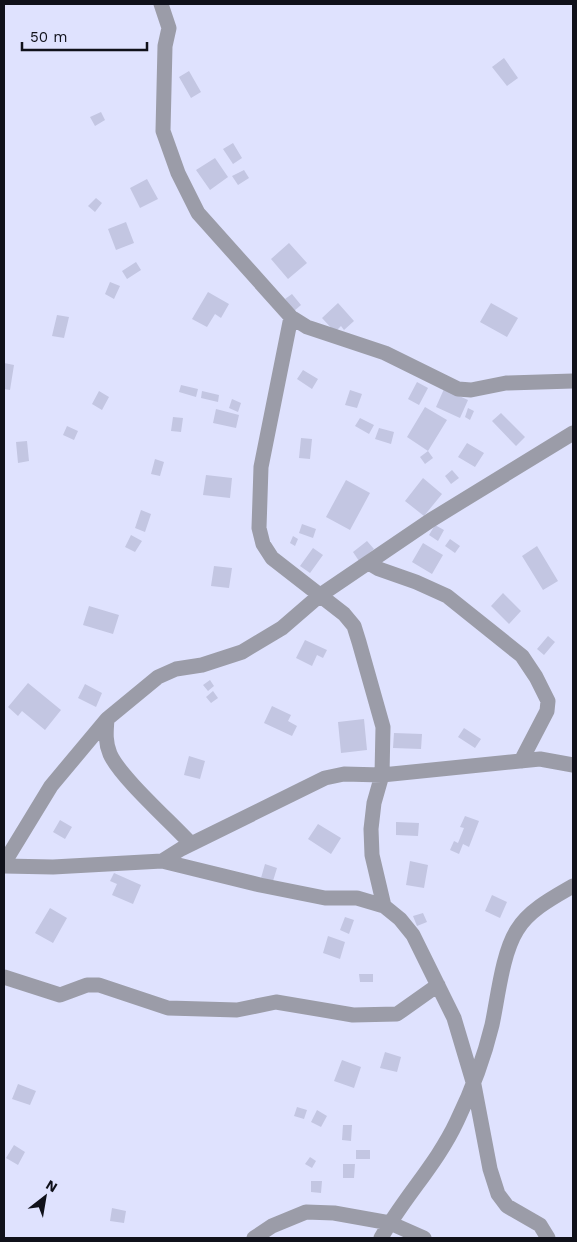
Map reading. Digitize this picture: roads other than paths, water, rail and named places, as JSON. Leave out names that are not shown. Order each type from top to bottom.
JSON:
[{"type":"street","points":[[161,4],[169,28],[165,46],[163,131],[178,173],[198,213],[292,317],[307,327],[386,354],[458,389],[471,390],[506,383],[573,381]]},
{"type":"street","points":[[292,317],[261,467],[259,528],[263,544],[272,558],[344,614],[354,626],[383,727],[382,775],[374,803],[371,829],[372,855],[384,906]]},
{"type":"street","points":[[548,1238],[540,1225],[507,1206],[498,1194],[490,1169],[474,1085],[454,1018],[413,935],[400,918],[384,906],[357,898],[325,898],[260,885],[162,861],[53,867],[4,864],[50,786],[107,719],[158,677],[176,669],[202,665],[242,652],[282,628],[319,596],[431,520],[573,433]]},
{"type":"street","points":[[370,563],[379,569],[416,582],[447,596],[522,656],[536,677],[548,701],[547,711],[521,761]]},
{"type":"street","points":[[107,719],[106,739],[110,755],[122,772],[192,844]]},
{"type":"street","points":[[162,861],[192,844],[325,778],[344,774],[382,775],[540,759],[573,765]]},
{"type":"street","points":[[381,1238],[435,1162],[474,1085],[491,1028],[510,944],[518,929],[542,905],[573,886]]},
{"type":"street","points":[[4,977],[60,995],[87,985],[99,985],[168,1008],[237,1010],[276,1002],[353,1016],[398,1014],[438,985]]},
{"type":"street","points":[[254,1238],[272,1226],[306,1212],[334,1213],[390,1223],[424,1238]]}]
